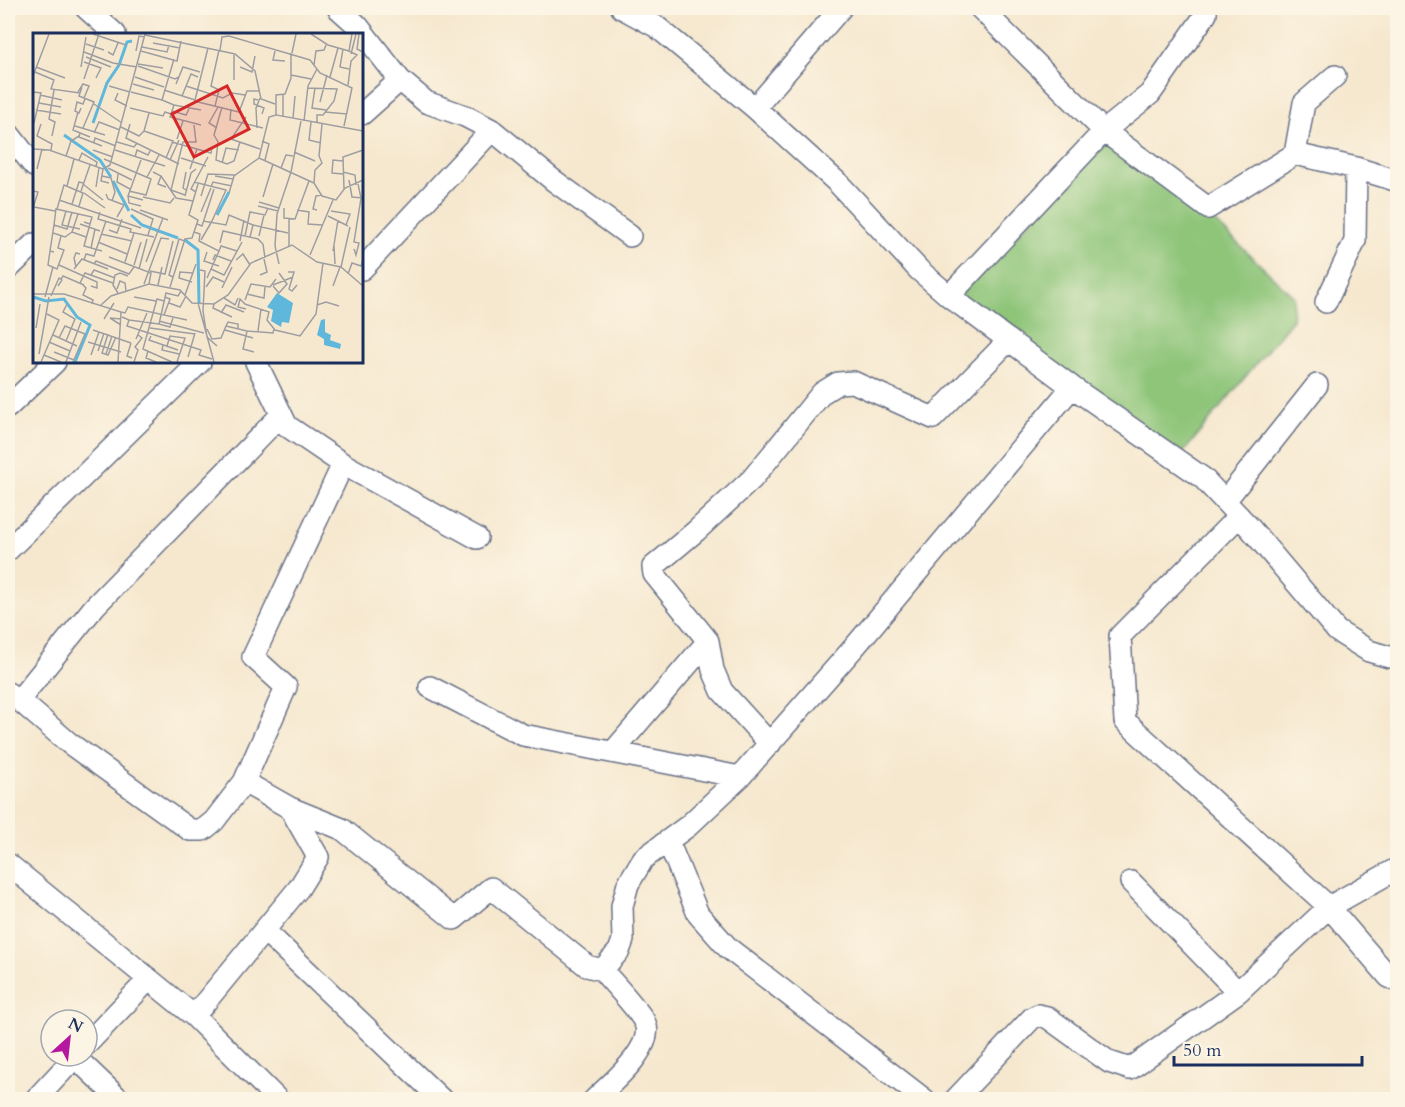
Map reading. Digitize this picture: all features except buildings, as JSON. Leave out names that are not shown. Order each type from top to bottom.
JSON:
[{"type":"street","points":[[86,8],[114,33]]},
{"type":"street","points":[[338,8],[357,25],[400,80],[426,102],[465,116],[492,130],[553,180],[630,236]]},
{"type":"street","points":[[622,8],[657,27],[755,108],[838,183],[919,270],[949,296],[1072,387],[1203,478],[1337,631],[1369,651],[1389,657],[1398,657]]},
{"type":"street","points":[[755,108],[842,8]]},
{"type":"street","points":[[980,8],[1104,131],[1208,208],[1295,154],[1356,168],[1398,181]]},
{"type":"street","points":[[949,296],[1104,131],[1150,94],[1206,14],[1206,8]]},
{"type":"street","points":[[1295,154],[1304,103],[1335,75]]},
{"type":"street","points":[[363,113],[400,80]]},
{"type":"street","points":[[363,268],[492,130]]},
{"type":"street","points":[[8,133],[33,165]]},
{"type":"street","points":[[1326,302],[1355,241],[1356,168]]},
{"type":"street","points":[[8,269],[33,245]]},
{"type":"street","points":[[770,744],[722,691],[713,670],[708,641],[654,573],[653,567],[703,525],[752,479],[822,393],[838,383],[853,382],[933,418],[1009,340]]},
{"type":"street","points":[[8,407],[54,363]]},
{"type":"street","points":[[8,550],[199,363]]},
{"type":"street","points":[[264,366],[287,426],[342,464],[477,538]]},
{"type":"street","points":[[1317,386],[1232,509],[1120,636],[1125,721],[1329,907],[1389,977],[1398,981]]},
{"type":"street","points":[[602,970],[619,951],[623,940],[622,906],[628,884],[643,858],[688,826],[740,777],[857,644],[1072,387]]},
{"type":"street","points":[[281,415],[95,606],[13,697],[69,743],[190,830],[203,830],[214,821],[244,782],[286,687],[253,657],[342,464]]},
{"type":"street","points":[[613,752],[708,641]]},
{"type":"street","points":[[430,687],[523,735],[740,777]]},
{"type":"street","points":[[244,782],[290,808],[342,829],[454,920],[491,888],[587,966],[602,970],[645,1023],[646,1039],[638,1056],[594,1100]]},
{"type":"street","points":[[194,1016],[299,888],[318,857],[290,808]]},
{"type":"street","points":[[668,841],[698,914],[728,948],[925,1100]]},
{"type":"street","points":[[8,864],[194,1016],[278,1100]]},
{"type":"street","points":[[956,1100],[1032,1018],[1038,1015],[1047,1017],[1109,1062],[1130,1069],[1239,992],[1329,907],[1398,868]]},
{"type":"street","points":[[1131,882],[1239,992]]},
{"type":"street","points":[[264,931],[442,1100]]},
{"type":"street","points":[[99,1031],[149,979]]},
{"type":"street","points":[[35,1100],[64,1068]]},
{"type":"street","points":[[93,1068],[120,1100]]},
{"type":"green space","points":[[1105,143],[1211,218],[1294,297],[1292,320],[1182,454],[959,296]]}]
